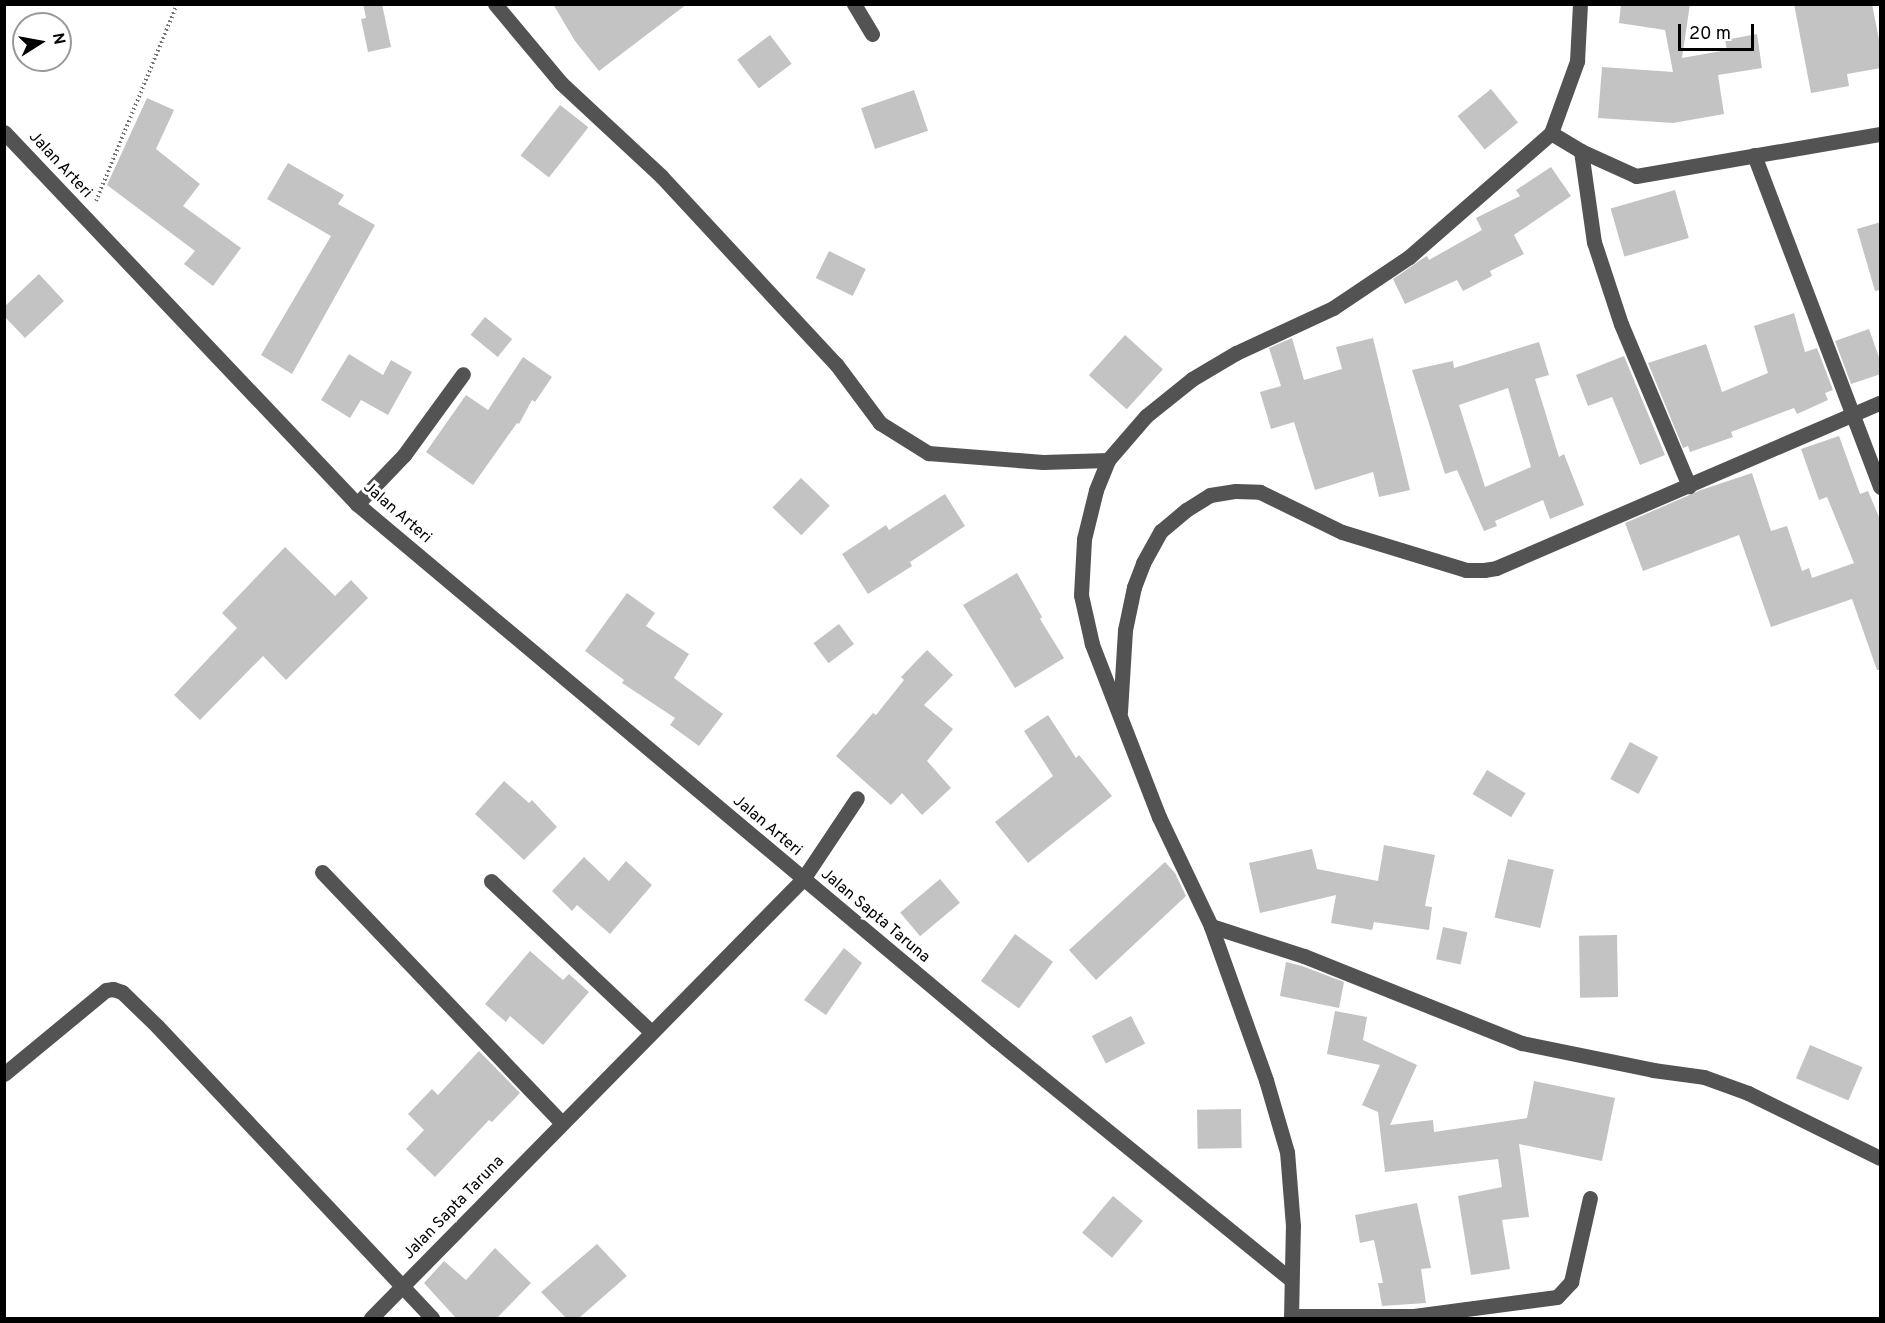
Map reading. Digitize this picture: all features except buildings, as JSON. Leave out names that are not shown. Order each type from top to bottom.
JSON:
[{"type":"street","points":[[495,4],[561,83],[661,176],[836,364],[880,423],[928,453],[1044,462],[1108,460]]},
{"type":"street","points":[[855,4],[872,34]]},
{"type":"street","points":[[1580,4],[1578,61],[1551,133],[1409,257],[1333,308],[1236,353],[1192,379],[1146,416],[1108,460],[1096,490],[1084,539],[1081,595],[1092,644],[1159,817],[1211,926],[1266,1080],[1287,1152],[1293,1226],[1290,1279],[1291,1317],[1414,1316],[1557,1297],[1571,1282],[1590,1198]]},
{"type":"street","name":"Jalan Arteri","points":[[4,132],[357,504],[803,879]]},
{"type":"street","points":[[1551,133],[1581,151],[1636,176],[1881,134]]},
{"type":"street","points":[[1581,151],[1594,242],[1621,324],[1689,486]]},
{"type":"street","points":[[1754,155],[1881,487]]},
{"type":"street","points":[[357,504],[404,455],[463,374]]},
{"type":"street","points":[[1120,715],[1125,630],[1134,587],[1143,563],[1161,531],[1186,510],[1210,495],[1236,491],[1260,492],[1342,532],[1466,570],[1484,570],[1496,568],[1881,404]]},
{"type":"street","points":[[803,879],[857,798]]},
{"type":"street","points":[[322,872],[562,1123]]},
{"type":"street","name":"Jalan Sapta Taruna","points":[[371,1318],[803,879],[996,1041],[1290,1279]]},
{"type":"street","points":[[491,880],[651,1032]]},
{"type":"street","points":[[1211,926],[1314,960],[1522,1043],[1653,1070],[1704,1077],[1748,1093],[1881,1158]]},
{"type":"street","points":[[4,1074],[106,990],[113,989],[122,992],[157,1026],[432,1318]]},
{"type":"path","points":[[88,220],[177,4]]}]
